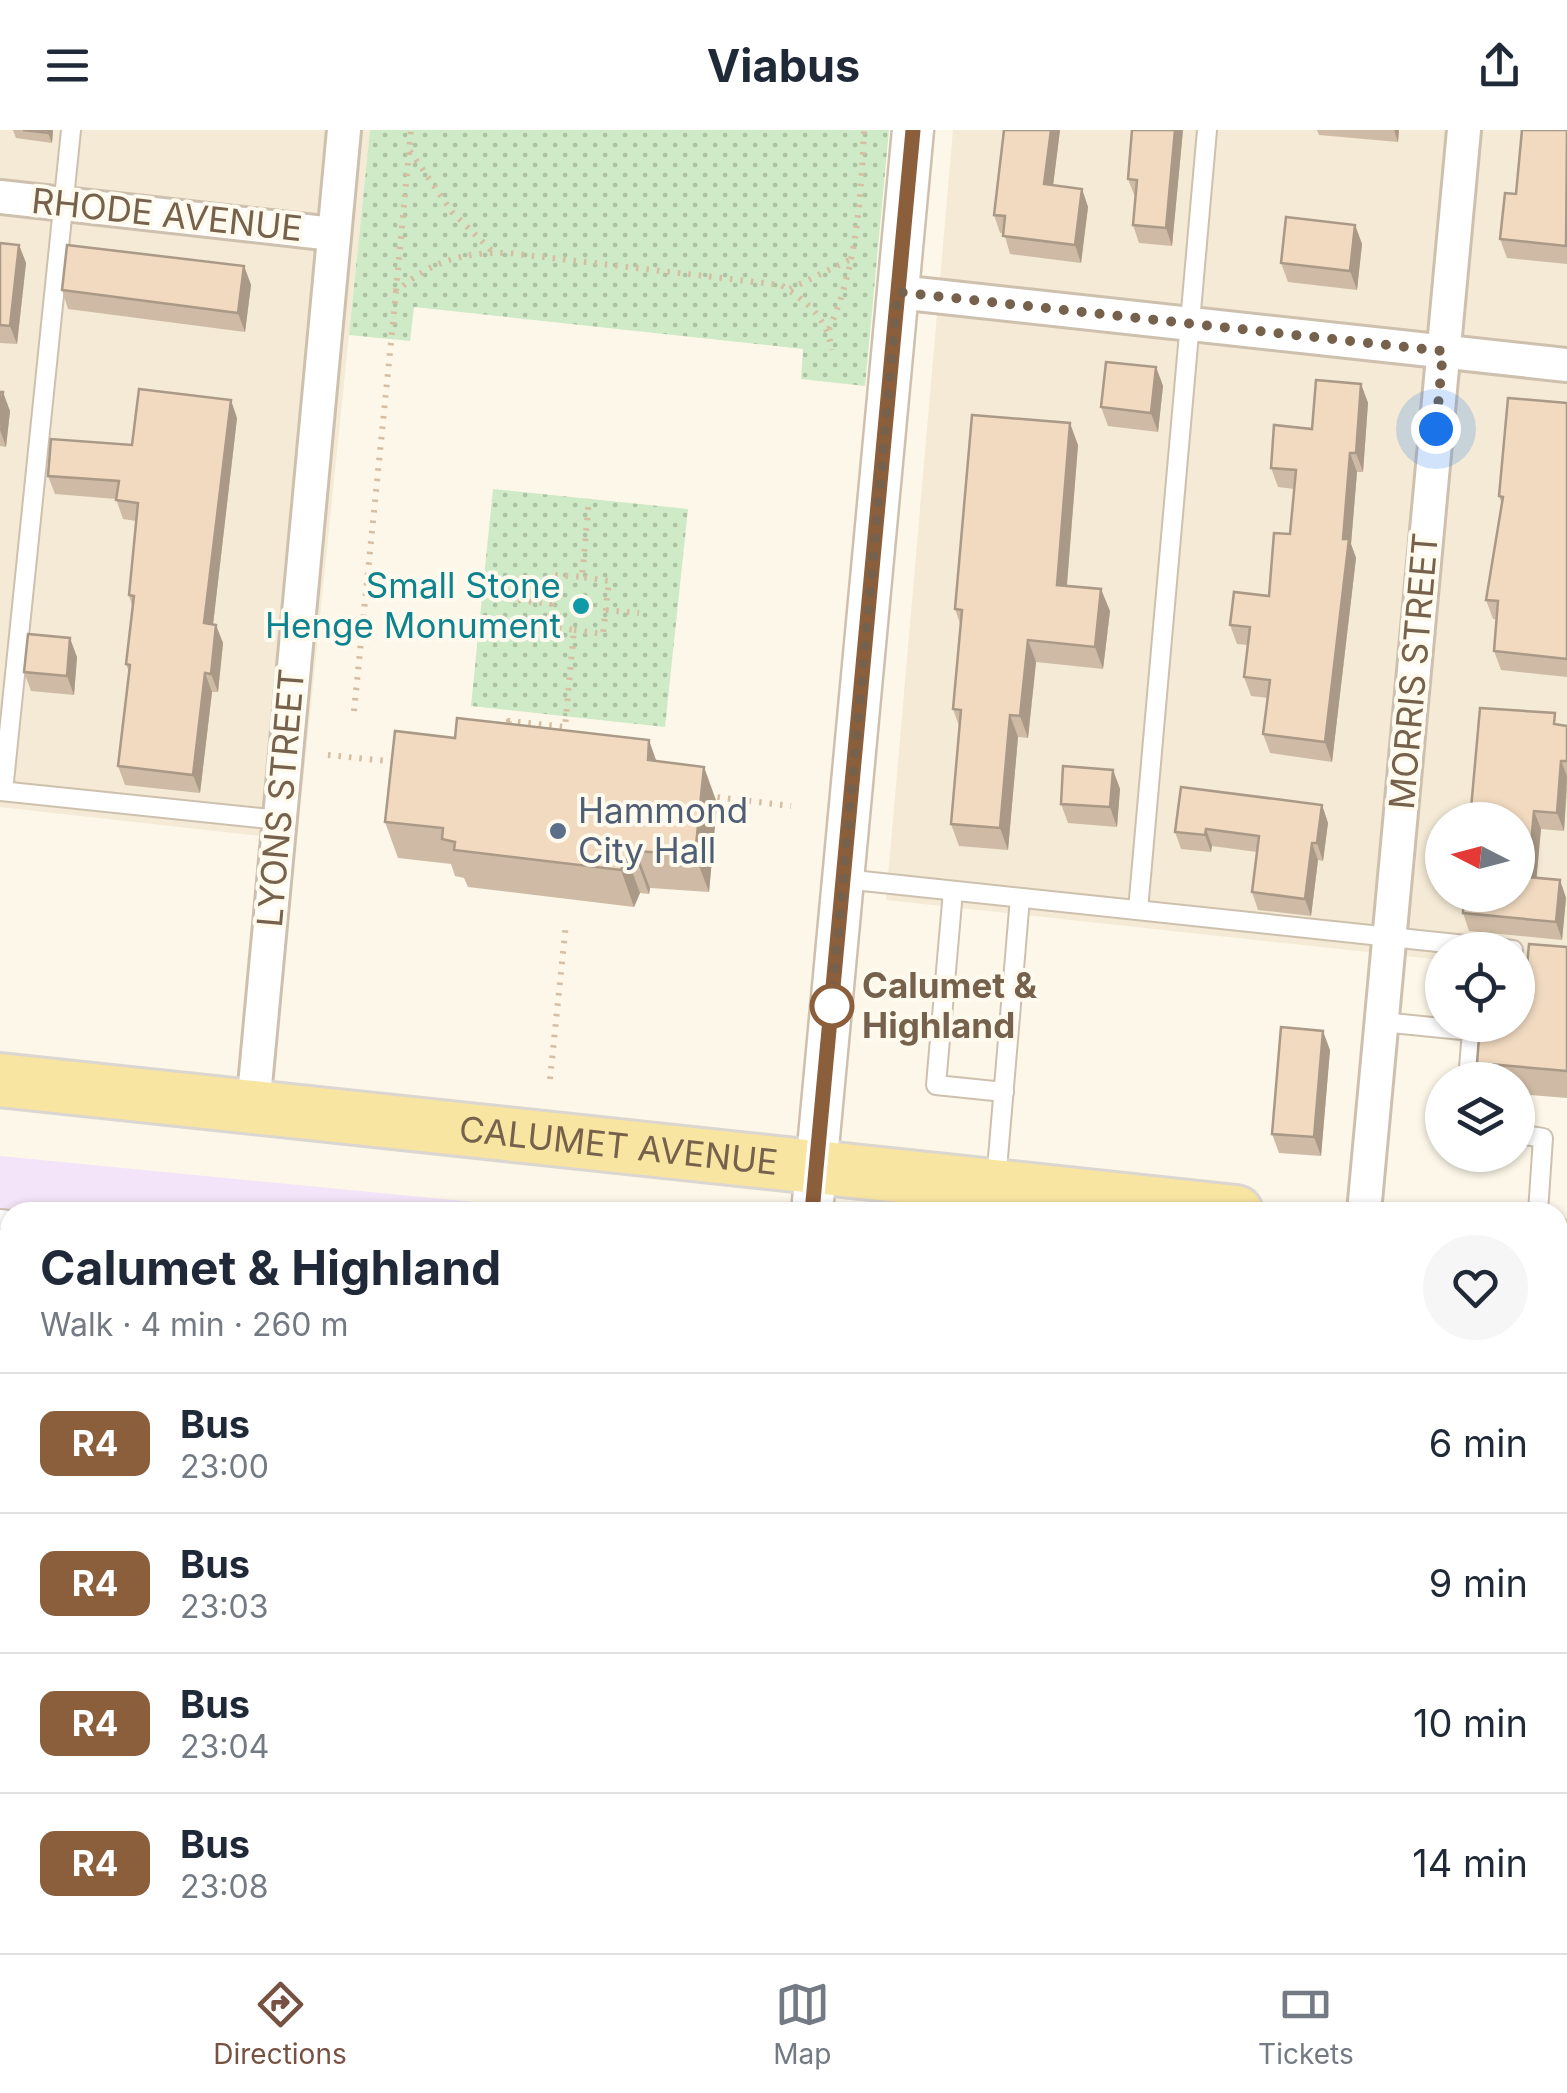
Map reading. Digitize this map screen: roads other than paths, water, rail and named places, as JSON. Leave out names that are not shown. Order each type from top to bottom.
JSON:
[{"type":"main road","name":"CALUMET AVENUE","points":[[0,1080],[253,1107],[814,1190],[996,1187],[1078,1202]]},
{"type":"street","name":"LYONS STREET","points":[[253,1107],[344,130]]},
{"type":"street","points":[[814,1190],[913,130]]},
{"type":"street","name":"MORRIS STREET","points":[[1365,1202],[1464,130]]},
{"type":"street","name":"RHODE AVENUE","points":[[0,197],[334,234]]},
{"type":"street","points":[[898,292],[1567,365]]},
{"type":"lane","points":[[71,130],[1,791],[279,820]]},
{"type":"lane","points":[[1138,910],[1207,130]]},
{"type":"lane","points":[[844,879],[1425,940]]},
{"type":"lane","points":[[953,891],[936,1085],[1004,1092]]},
{"type":"lane","points":[[996,1187],[1020,898]]},
{"type":"lane","points":[[1382,1022],[1472,1030],[1469,1062]]},
{"type":"lane","points":[[1535,1137],[1543,1138],[1539,1202]]},
{"type":"place","name":"Small Stone Henge Monument","points":[[581,606]]},
{"type":"place","name":"Hammond City Hall","points":[[558,831]]},
{"type":"place","name":"Calumet & Highland","points":[[832,1006]]}]
